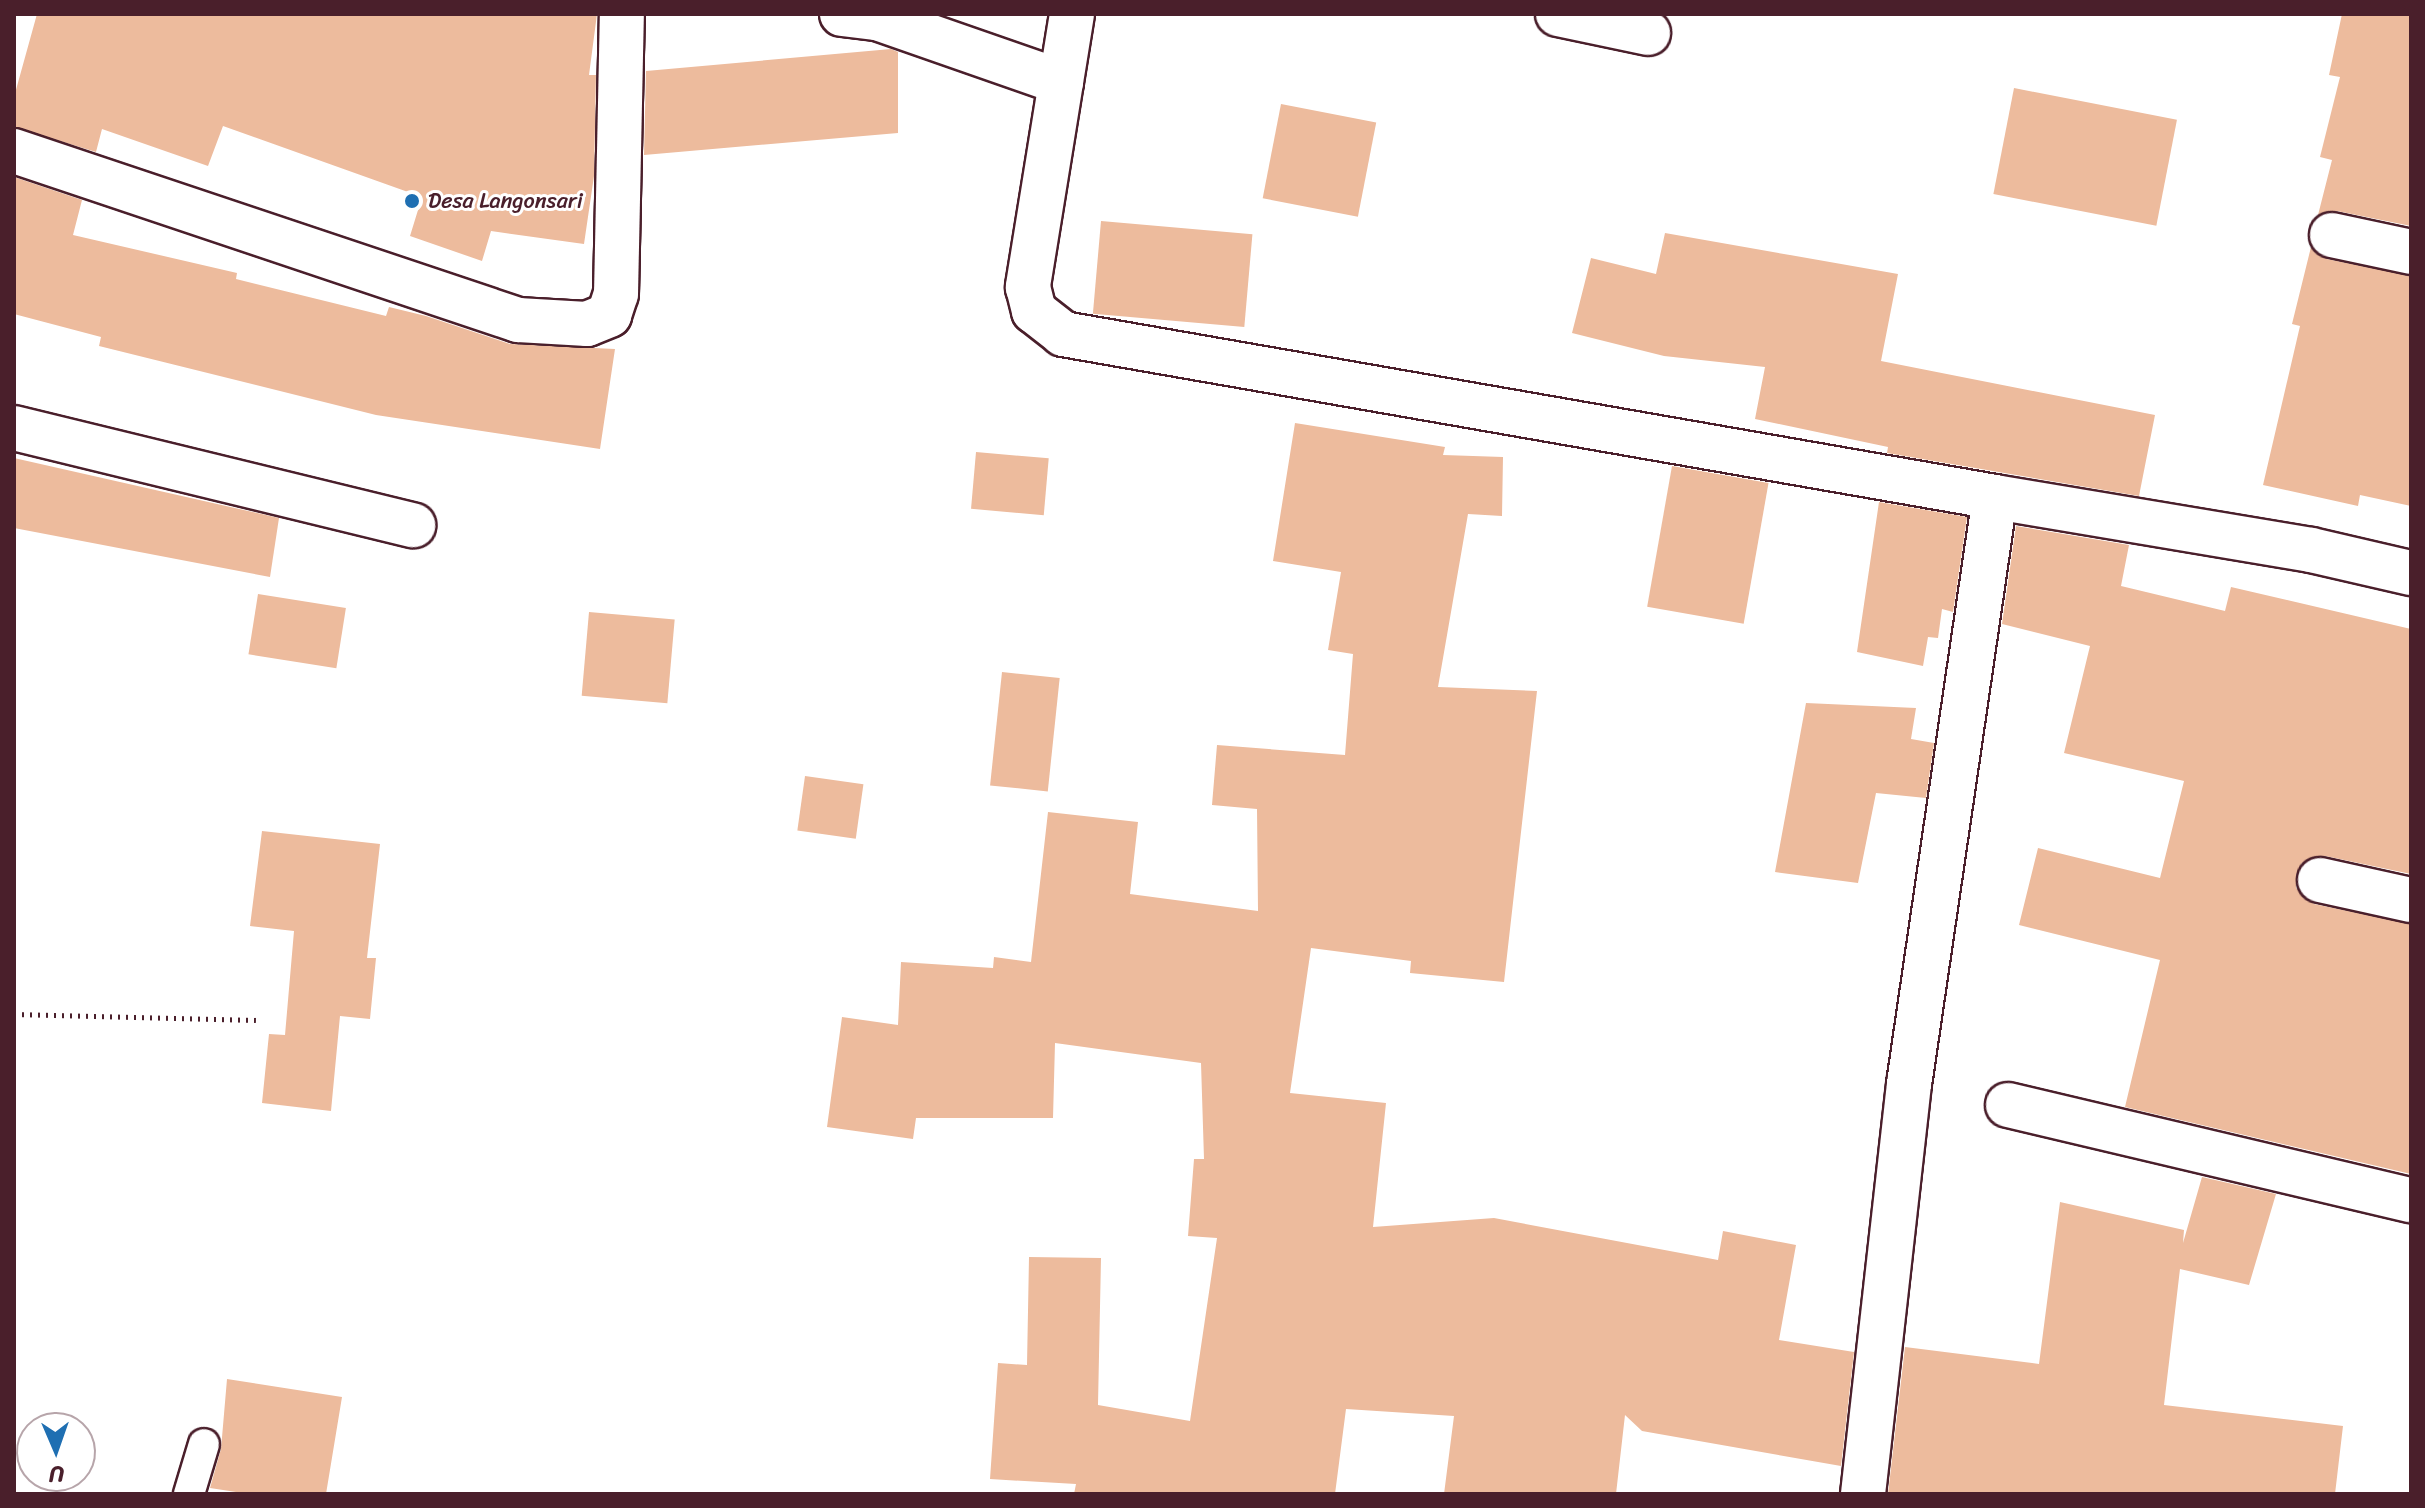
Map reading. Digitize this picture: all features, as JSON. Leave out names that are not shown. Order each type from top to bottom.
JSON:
[{"type":"street","points":[[14,151],[518,320],[587,324],[609,315],[616,294],[622,14]]},
{"type":"street","points":[[842,14],[877,18],[1061,82]]},
{"type":"street","points":[[1072,14],[1028,287],[1034,311],[1063,334],[2311,550],[2411,573]]},
{"type":"street","points":[[1558,14],[1648,33]]},
{"type":"street","points":[[2332,235],[2411,252]]},
{"type":"street","points":[[14,428],[413,525]]},
{"type":"street","points":[[1863,1494],[1909,1084],[1995,497]]},
{"type":"street","points":[[2320,880],[2411,900]]},
{"type":"street","points":[[2008,1105],[2411,1200]]},
{"type":"lane","points":[[189,1494],[204,1444]]},
{"type":"path","points":[[14,1014],[256,1020]]},
{"type":"building","points":[[37,14],[597,14],[589,75],[596,75],[594,176],[584,244],[491,231],[482,261],[410,236],[422,197],[223,126],[208,166],[102,129],[96,152],[14,127],[14,97]]},
{"type":"building","points":[[2342,14],[2411,14],[2411,226],[2337,211],[2318,215],[2332,160],[2320,157],[2340,77],[2329,75]]},
{"type":"building","points":[[891,49],[898,52],[898,133],[644,155],[646,71]]},
{"type":"building","points":[[2014,88],[2177,120],[2156,226],[1993,194]]},
{"type":"building","points":[[1281,104],[1376,123],[1358,217],[1263,198]]},
{"type":"building","points":[[14,177],[82,200],[73,235],[237,273],[236,279],[386,316],[389,307],[426,316],[510,344],[615,349],[600,449],[376,415],[99,346],[101,337],[14,314]]},
{"type":"building","points":[[1101,221],[1252,234],[1244,327],[1093,314]]},
{"type":"building","points":[[1665,233],[1898,274],[1881,361],[2155,415],[2139,496],[1887,453],[1888,447],[1755,419],[1765,367],[1664,356],[1572,333],[1591,258],[1656,274]]},
{"type":"building","points":[[2311,247],[2327,259],[2411,276],[2411,506],[2360,495],[2358,506],[2263,485],[2300,326],[2292,324]]},
{"type":"building","points":[[1295,423],[1445,447],[1443,455],[1503,457],[1502,516],[1468,514],[1438,687],[1537,691],[1504,982],[1410,973],[1411,961],[1311,948],[1290,1093],[1386,1103],[1373,1227],[1494,1218],[1718,1260],[1723,1231],[1796,1245],[1779,1340],[1854,1352],[1841,1466],[1642,1431],[1625,1415],[1616,1494],[1444,1494],[1454,1416],[1346,1409],[1335,1494],[1074,1494],[1076,1484],[990,1479],[998,1363],[1027,1365],[1029,1257],[1101,1258],[1098,1405],[1190,1421],[1217,1238],[1188,1236],[1194,1159],[1204,1159],[1201,1063],[1055,1043],[1053,1118],[916,1118],[913,1139],[827,1127],[842,1017],[898,1025],[901,962],[993,968],[994,957],[1031,962],[1048,812],[1138,822],[1130,894],[1258,911],[1257,809],[1212,805],[1217,745],[1345,755],[1353,654],[1328,650],[1341,572],[1273,561]]},
{"type":"building","points":[[976,452],[1049,458],[1044,515],[971,509]]},
{"type":"building","points":[[14,458],[279,518],[270,577],[14,528]]},
{"type":"building","points":[[1672,466],[1769,483],[1744,624],[1647,607]]},
{"type":"building","points":[[1879,502],[1967,517],[1953,612],[1942,609],[1938,638],[1928,637],[1923,666],[1857,652]]},
{"type":"building","points":[[2016,526],[2129,545],[2121,586],[2225,611],[2231,587],[2411,629],[2411,874],[2325,856],[2302,863],[2296,875],[2296,888],[2314,904],[2411,924],[2411,1174],[2125,1107],[2160,960],[2019,925],[2038,848],[2160,878],[2184,781],[2064,753],[2090,646],[2002,624]]},
{"type":"building","points":[[258,594],[346,608],[336,668],[248,654]]},
{"type":"building","points":[[589,612],[675,619],[667,703],[582,696]]},
{"type":"building","points":[[1002,672],[1060,678],[1048,791],[990,785]]},
{"type":"building","points":[[1806,703],[1916,708],[1911,739],[1934,743],[1926,798],[1876,793],[1858,883],[1775,872]]},
{"type":"building","points":[[805,776],[863,784],[856,839],[797,830]]},
{"type":"building","points":[[262,831],[380,844],[367,958],[376,958],[370,1019],[340,1016],[331,1111],[262,1103],[269,1034],[285,1035],[294,931],[250,926]]},
{"type":"building","points":[[2202,1177],[2276,1194],[2249,1285],[2180,1269],[2164,1405],[2343,1426],[2335,1494],[1888,1494],[1905,1347],[2039,1364],[2060,1202],[2184,1230],[2183,1243]]},
{"type":"building","points":[[227,1379],[342,1397],[326,1494],[249,1494],[210,1488],[221,1449]]},
{"type":"place","name":"Desa Langonsari","points":[[412,201]]}]
